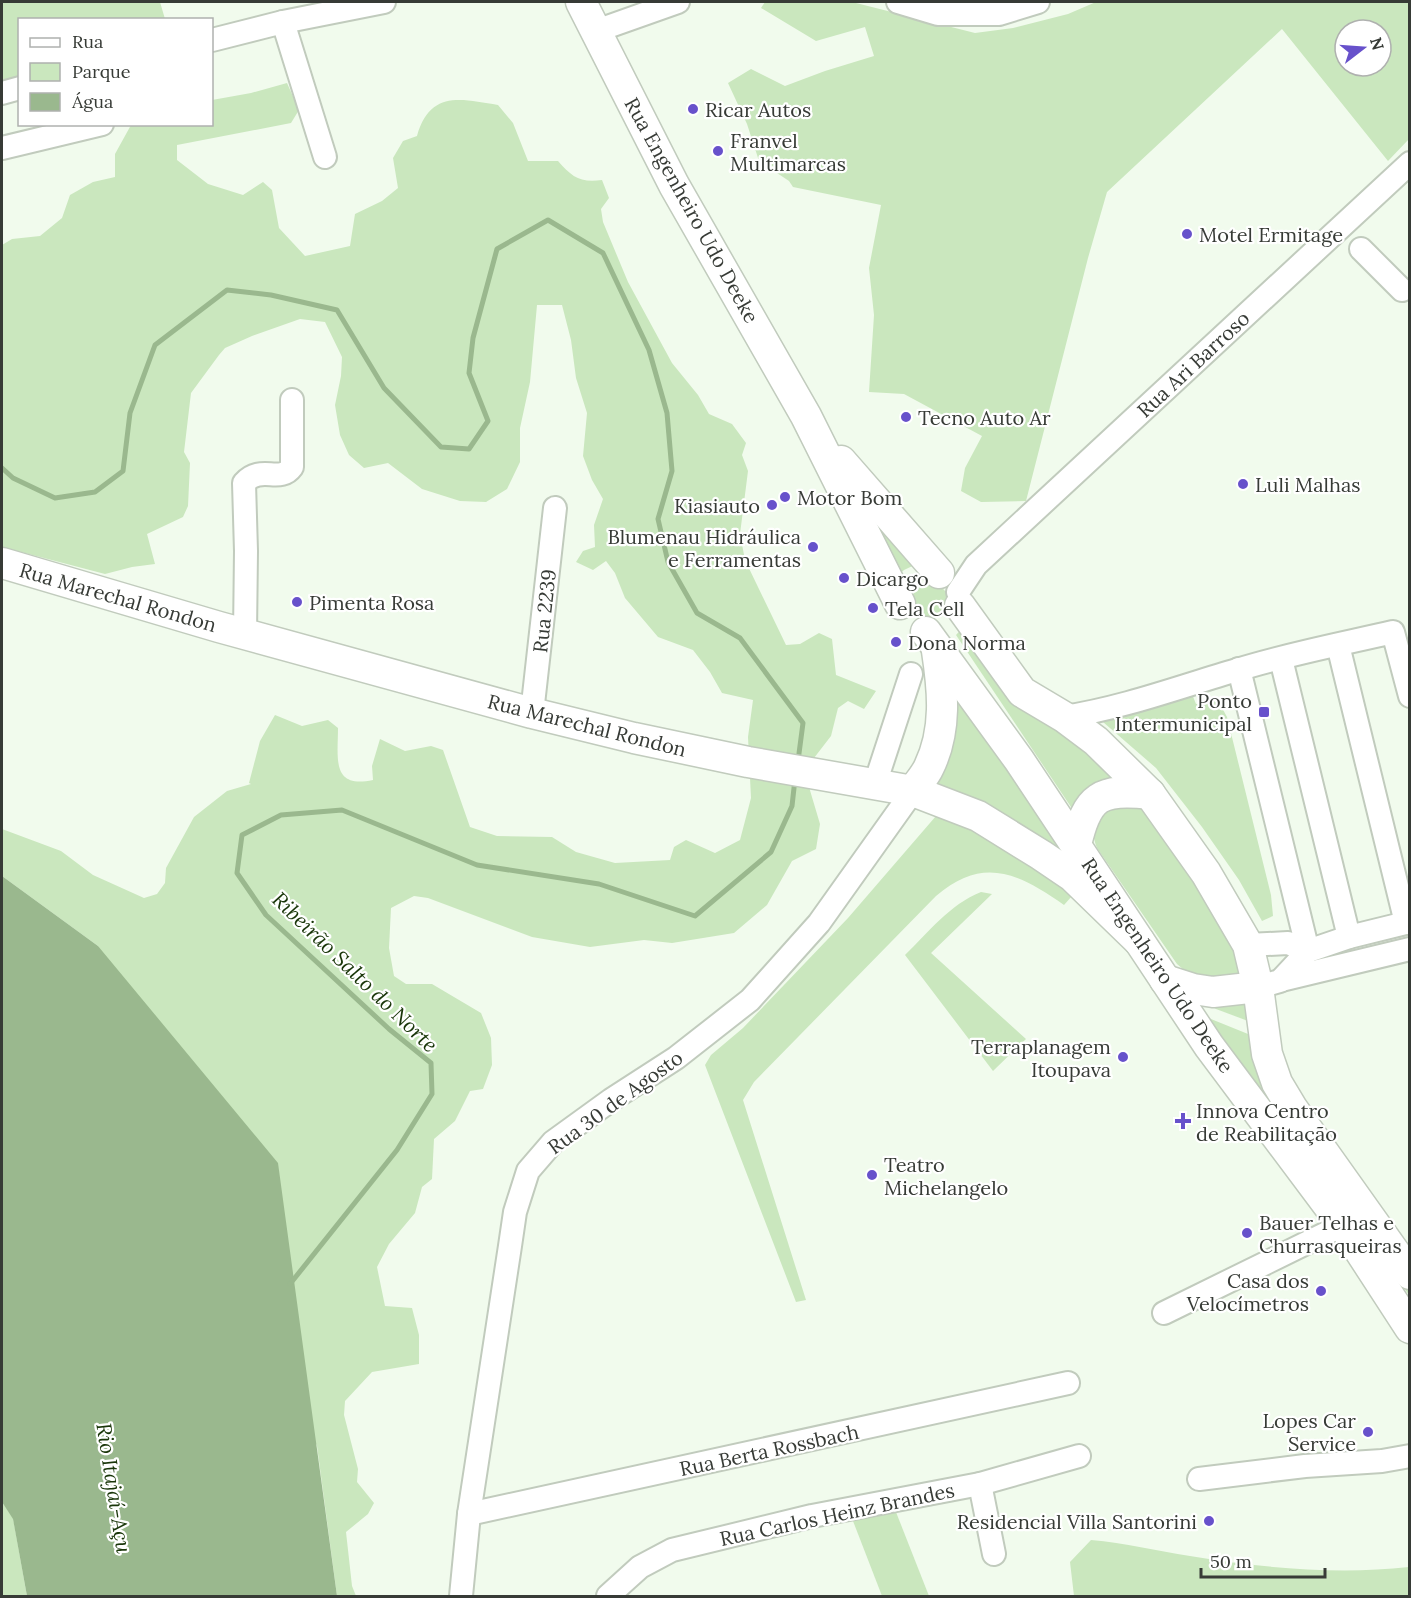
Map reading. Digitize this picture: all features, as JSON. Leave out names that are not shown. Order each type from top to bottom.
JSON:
[{"type":"main road","name":"Rua Engenheiro Udo Deeke","points":[[581,2],[674,185],[806,416],[900,604]]},
{"type":"main road","name":"Rua Engenheiro Udo Deeke","points":[[806,416],[858,482],[951,587],[1022,692],[1064,717],[1107,750],[1150,794],[1206,873],[1269,984],[1267,1054],[1277,1083],[1292,1108],[1410,1274]]},
{"type":"main road","name":"Rua Marechal Rondon","points":[[2,563],[245,634],[532,713],[633,738],[748,762],[913,790],[978,816],[1041,855],[1072,876],[1139,942]]},
{"type":"main road","points":[[913,790],[928,769],[939,743],[942,714],[942,683],[931,640],[908,621],[900,604],[900,594],[906,581],[920,572],[951,587],[956,619],[931,640]]},
{"type":"main road","name":"Rua Engenheiro Udo Deeke","points":[[931,640],[1019,760],[1209,1046],[1343,1225],[1410,1328]]},
{"type":"main road","points":[[1076,845],[1082,819],[1095,801],[1112,794],[1130,792],[1150,794]]},
{"type":"main road","points":[[1165,980],[1193,989],[1213,992],[1269,984]]},
{"type":"street","points":[[213,40],[283,22],[384,2]]},
{"type":"street","points":[[596,31],[678,2]]},
{"type":"street","points":[[898,2],[938,14],[999,14],[1038,2]]},
{"type":"street","points":[[283,22],[326,157]]},
{"type":"street","points":[[2,93],[18,89]]},
{"type":"street","points":[[2,148],[94,126]]},
{"type":"street","name":"Rua Ari Barroso","points":[[951,587],[1410,163]]},
{"type":"street","points":[[1361,249],[1402,290]]},
{"type":"street","points":[[245,634],[244,483],[250,476],[282,475],[292,467],[292,400]]},
{"type":"street","name":"Rua 2239","points":[[532,713],[555,508]]},
{"type":"street","points":[[1064,717],[1094,712],[1154,696],[1239,669],[1393,632],[1410,696]]},
{"type":"street","points":[[1269,984],[1308,951],[1349,937],[1408,923],[1338,645]]},
{"type":"street","points":[[1281,659],[1349,937]]},
{"type":"street","points":[[1239,669],[1308,951]]},
{"type":"street","points":[[875,784],[911,674]]},
{"type":"street","name":"Rua 30 de Agosto","points":[[461,1596],[469,1514],[515,1212],[528,1171],[553,1142],[611,1100],[676,1058],[750,1000],[819,923],[913,790]]},
{"type":"street","points":[[1248,945],[1288,944],[1308,951]]},
{"type":"street","points":[[1269,984],[1410,949]]},
{"type":"street","points":[[1164,1313],[1343,1225]]},
{"type":"street","name":"Rua Berta Rossbach","points":[[469,1514],[1068,1383]]},
{"type":"street","name":"Rua Carlos Heinz Brandes","points":[[608,1596],[640,1567],[672,1550],[812,1516],[980,1484],[1079,1456]]},
{"type":"street","points":[[1199,1479],[1305,1466],[1382,1461],[1410,1456]]},
{"type":"street","points":[[980,1484],[994,1554]]},
{"type":"green space","points":[[2,2],[160,2],[165,18],[18,18],[18,76],[2,80]]},
{"type":"green space","points":[[765,2],[852,2],[975,33],[1013,28],[1068,14],[1096,2],[1409,2],[1409,139],[1388,161],[1282,29],[1107,192],[1026,501],[981,502],[961,491],[965,468],[982,436],[904,394],[869,392],[874,315],[869,268],[881,205],[793,187],[789,181],[759,161],[747,124],[728,83],[751,69],[785,86],[874,56],[865,27],[816,41],[761,8]]},
{"type":"green space","points":[[287,83],[299,110],[291,123],[177,145],[177,160],[208,184],[243,195],[263,182],[272,190],[279,228],[305,256],[350,246],[355,214],[382,201],[398,188],[393,158],[403,141],[417,136],[430,111],[448,101],[460,100],[498,105],[513,123],[528,161],[558,161],[577,178],[588,181],[602,180],[609,198],[601,209],[603,222],[628,282],[672,363],[698,395],[709,414],[732,424],[746,443],[742,455],[748,471],[740,534],[745,560],[786,645],[800,644],[819,633],[832,639],[836,675],[876,691],[864,709],[848,701],[838,708],[831,736],[814,758],[809,787],[820,824],[816,849],[792,861],[767,905],[734,933],[672,943],[644,940],[590,947],[532,937],[428,898],[414,896],[391,908],[389,948],[394,976],[406,984],[432,984],[481,1013],[491,1038],[492,1065],[483,1089],[470,1091],[455,1121],[434,1139],[432,1179],[422,1187],[415,1213],[389,1244],[377,1267],[385,1306],[412,1308],[419,1335],[419,1364],[372,1372],[345,1401],[344,1415],[358,1469],[357,1482],[374,1503],[368,1514],[346,1532],[352,1586],[356,1596],[337,1596],[317,1446],[98,946],[2,876],[2,829],[61,851],[93,875],[144,898],[157,894],[165,883],[166,868],[194,817],[227,791],[251,784],[249,783],[260,741],[275,715],[302,726],[328,720],[338,728],[338,760],[343,775],[359,782],[373,780],[372,766],[380,739],[405,751],[431,746],[443,750],[470,827],[497,836],[552,837],[576,852],[615,863],[670,860],[674,847],[686,840],[715,853],[740,840],[751,798],[748,737],[753,700],[722,693],[693,650],[658,637],[625,598],[615,573],[606,561],[593,570],[576,562],[583,551],[595,547],[594,525],[603,499],[592,480],[583,456],[587,413],[576,378],[571,340],[562,305],[537,305],[530,382],[520,428],[520,462],[507,489],[486,502],[460,501],[422,489],[388,463],[364,468],[349,455],[340,435],[335,405],[342,357],[325,322],[300,319],[225,348],[191,393],[184,452],[190,463],[188,506],[183,517],[147,534],[155,564],[105,574],[2,547],[2,245],[12,239],[40,236],[62,218],[70,195],[93,182],[115,177],[115,154],[130,126],[213,126],[213,100]]},
{"type":"green space","points":[[876,517],[921,562],[904,570],[896,577],[871,525]]},
{"type":"green space","points":[[930,583],[943,588],[948,601],[943,614],[930,619],[917,614],[912,601],[917,588]]},
{"type":"green space","points":[[966,624],[1126,782],[1073,810],[956,635]]},
{"type":"green space","points":[[1192,694],[1196,704],[1214,701],[1221,706],[1227,717],[1271,895],[1273,916],[1262,921],[1239,880],[1202,827],[1156,768],[1103,722]]},
{"type":"green space","points":[[956,699],[972,717],[1081,876],[933,790],[948,762]]},
{"type":"green space","points":[[1108,806],[1142,807],[1221,919],[1246,974],[1233,979],[1191,976],[1177,964],[1097,848],[1094,835],[1095,826]]},
{"type":"green space","points":[[936,816],[994,838],[1036,864],[1072,896],[1064,905],[1032,885],[1001,874],[986,873],[970,876],[953,883],[936,896],[754,1082],[743,1100],[806,1300],[796,1302],[705,1065],[711,1055],[743,1028],[848,918]]},
{"type":"green space","points":[[981,892],[992,894],[931,953],[1026,1039],[993,1071],[905,955],[949,911]]},
{"type":"green space","points":[[1253,998],[1256,1024],[1216,1009],[1202,1000]]},
{"type":"green space","points":[[1206,1017],[1253,1036],[1409,1284],[1409,1295],[1291,1130],[1246,1075]]},
{"type":"green space","points":[[2,1502],[13,1518],[27,1596],[2,1596]]},
{"type":"green space","points":[[894,1507],[929,1596],[882,1596],[853,1521]]},
{"type":"green space","points":[[1091,1540],[1272,1567],[1355,1570],[1409,1567],[1409,1596],[1074,1596],[1070,1562]]},
{"type":"water","name":"Rio Itajaí-Açu","points":[[2,876],[98,946],[278,1163],[337,1596],[27,1596],[13,1519],[2,1502]]},
{"type":"waterway","name":"Ribeirão Salto do Norte","points":[[2,468],[13,478],[55,498],[95,492],[123,471],[130,413],[155,345],[227,290],[271,295],[337,310],[384,388],[441,447],[469,449],[488,421],[469,373],[473,338],[497,249],[548,220],[603,253],[649,350],[667,413],[672,471],[658,519],[668,562],[697,613],[740,638],[803,723],[798,761]]},
{"type":"waterway","name":"Ribeirão Salto do Norte","points":[[290,1284],[397,1150],[432,1094],[431,1063],[389,1029],[266,915],[237,873],[242,835],[281,815],[342,810],[477,865],[599,884],[695,916],[771,852],[792,806],[795,779]]},
{"type":"place","name":"Ricar Autos","points":[[693,109]]},
{"type":"place","name":"Franvel Multimarcas","points":[[718,151]]},
{"type":"place","name":"Motel Ermitage","points":[[1187,234]]},
{"type":"place","name":"Tecno Auto Ar","points":[[906,417]]},
{"type":"place","name":"Luli Malhas","points":[[1243,484]]},
{"type":"place","name":"Motor Bom","points":[[785,497]]},
{"type":"place","name":"Kiasiauto","points":[[772,505]]},
{"type":"place","name":"Blumenau Hidráulica e Ferramentas","points":[[813,547]]},
{"type":"place","name":"Dicargo","points":[[844,578]]},
{"type":"place","name":"Pimenta Rosa","points":[[297,602]]},
{"type":"place","name":"Tela Cell","points":[[873,608]]},
{"type":"place","name":"Dona Norma","points":[[896,642]]},
{"type":"place","name":"Ponto Intermunicipal","points":[[1264,712]]},
{"type":"place","name":"Terraplanagem Itoupava","points":[[1123,1057]]},
{"type":"place","name":"Innova Centro de Reabilitação","points":[[1183,1121]]},
{"type":"place","name":"Teatro Michelangelo","points":[[872,1175]]},
{"type":"place","name":"Bauer Telhas e Churrasqueiras","points":[[1247,1233]]},
{"type":"place","name":"Casa dos Velocímetros","points":[[1321,1291]]},
{"type":"place","name":"Lopes Car Service","points":[[1368,1432]]},
{"type":"place","name":"Residencial Villa Santorini","points":[[1209,1521]]}]
